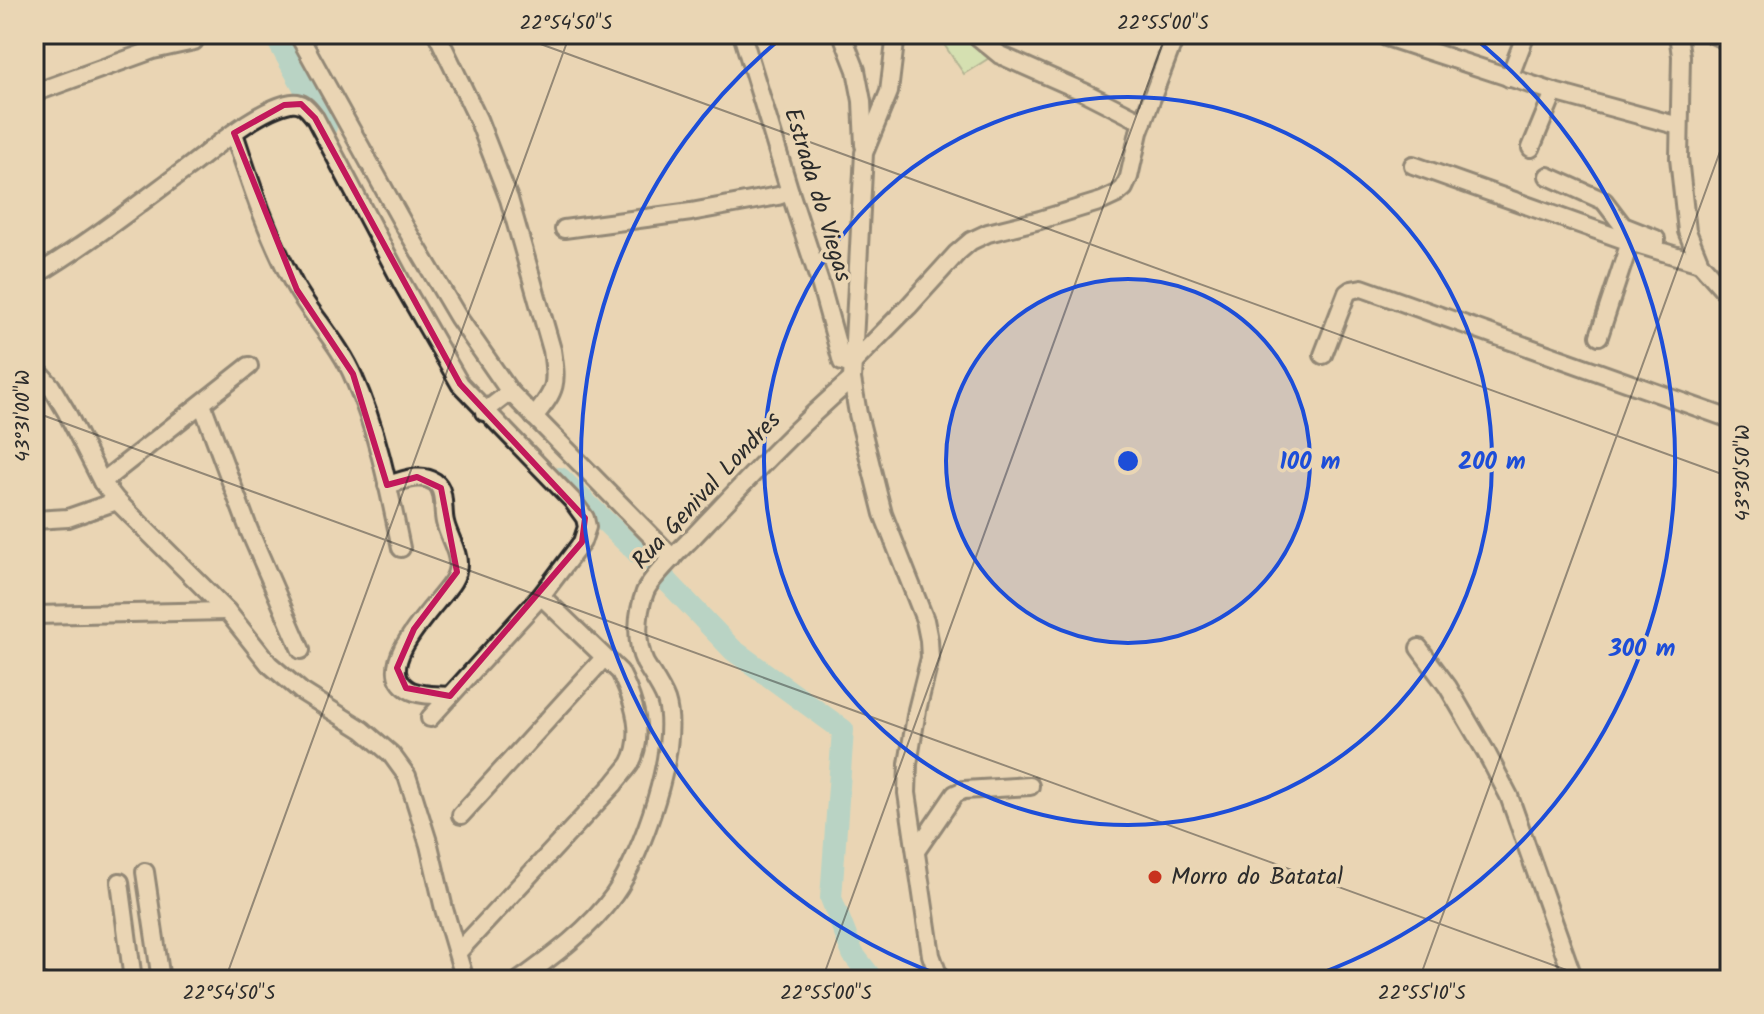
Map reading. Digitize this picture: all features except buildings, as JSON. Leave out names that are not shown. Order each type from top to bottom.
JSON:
[{"type":"street","points":[[298,34],[458,317],[510,392],[671,560]]},
{"type":"street","points":[[437,34],[478,119],[509,199],[552,350],[554,388],[534,417]]},
{"type":"street","name":"Estrada do Viegas","points":[[742,34],[821,286],[838,351],[851,372]]},
{"type":"street","points":[[842,34],[856,70],[862,101],[864,153]]},
{"type":"street","name":"Estrada do Viegas","points":[[896,34],[889,92],[864,153],[851,372],[858,414],[883,514],[925,620],[929,640],[930,658],[917,710],[908,764],[907,793],[931,955],[940,980]]},
{"type":"street","points":[[977,36],[1000,55],[1143,122],[1176,34]]},
{"type":"street","points":[[1509,78],[1526,34]]},
{"type":"street","points":[[1678,34],[1681,56],[1679,158],[1687,231],[1698,257],[1730,297]]},
{"type":"street","points":[[1712,34],[1730,42]]},
{"type":"street","points":[[1386,37],[1554,92],[1679,126]]},
{"type":"street","points":[[34,93],[153,50],[194,41]]},
{"type":"street","points":[[1531,148],[1554,92]]},
{"type":"street","points":[[34,276],[70,255],[265,113],[293,102],[308,108],[460,384],[572,500],[585,518],[586,533],[582,542],[541,596],[430,718]]},
{"type":"street","name":"Rua Genival Londres","points":[[520,980],[595,918],[614,895],[631,865],[657,798],[669,748],[670,722],[666,699],[644,660],[638,632],[646,589],[810,417],[971,241],[988,233],[1102,201],[1124,188],[1143,122]]},
{"type":"street","points":[[234,133],[276,251],[297,290],[353,374],[371,420],[401,548]]},
{"type":"street","points":[[1413,165],[1630,242],[1698,257]]},
{"type":"street","points":[[1548,176],[1604,201],[1623,226],[1698,257]]},
{"type":"street","points":[[564,229],[691,212],[790,192]]},
{"type":"street","points":[[1599,336],[1630,242]]},
{"type":"street","points":[[1323,355],[1347,293],[1362,288],[1730,419]]},
{"type":"street","points":[[34,366],[51,386],[102,482],[117,501],[227,611],[269,664],[301,691],[363,730],[391,754],[407,776],[465,980]]},
{"type":"street","points":[[102,482],[249,366]]},
{"type":"street","points":[[484,412],[510,392]]},
{"type":"street","points":[[202,404],[249,530],[301,650]]},
{"type":"street","points":[[387,485],[417,477],[434,482],[441,488],[445,521],[458,560],[457,572],[414,629],[397,668],[398,680],[406,688],[416,693],[450,696]]},
{"type":"street","points":[[34,520],[68,518],[117,501]]},
{"type":"street","points":[[458,952],[629,764],[637,747],[639,729],[620,672],[541,596]]},
{"type":"street","points":[[34,615],[227,611]]},
{"type":"street","points":[[1419,648],[1448,687],[1509,796],[1574,980]]},
{"type":"street","points":[[461,815],[604,658]]},
{"type":"street","points":[[916,851],[955,794],[964,790],[1030,786]]},
{"type":"street","points":[[145,872],[161,980]]},
{"type":"street","points":[[120,882],[133,980]]},
{"type":"highlighted area","points":[[301,104],[315,118],[460,384],[585,518],[582,542],[450,696],[406,688],[397,668],[414,629],[457,572],[441,488],[417,477],[387,485],[353,374],[297,290],[234,133],[284,105]]},
{"type":"green space","points":[[943,34],[1027,34],[964,74],[943,43]]},
{"type":"waterway","points":[[274,34],[326,127]]},
{"type":"waterway","points":[[560,478],[733,650],[843,730],[831,898],[853,954],[873,980]]},
{"type":"place","name":"Morro do Batatal","points":[[1155,877]]}]
